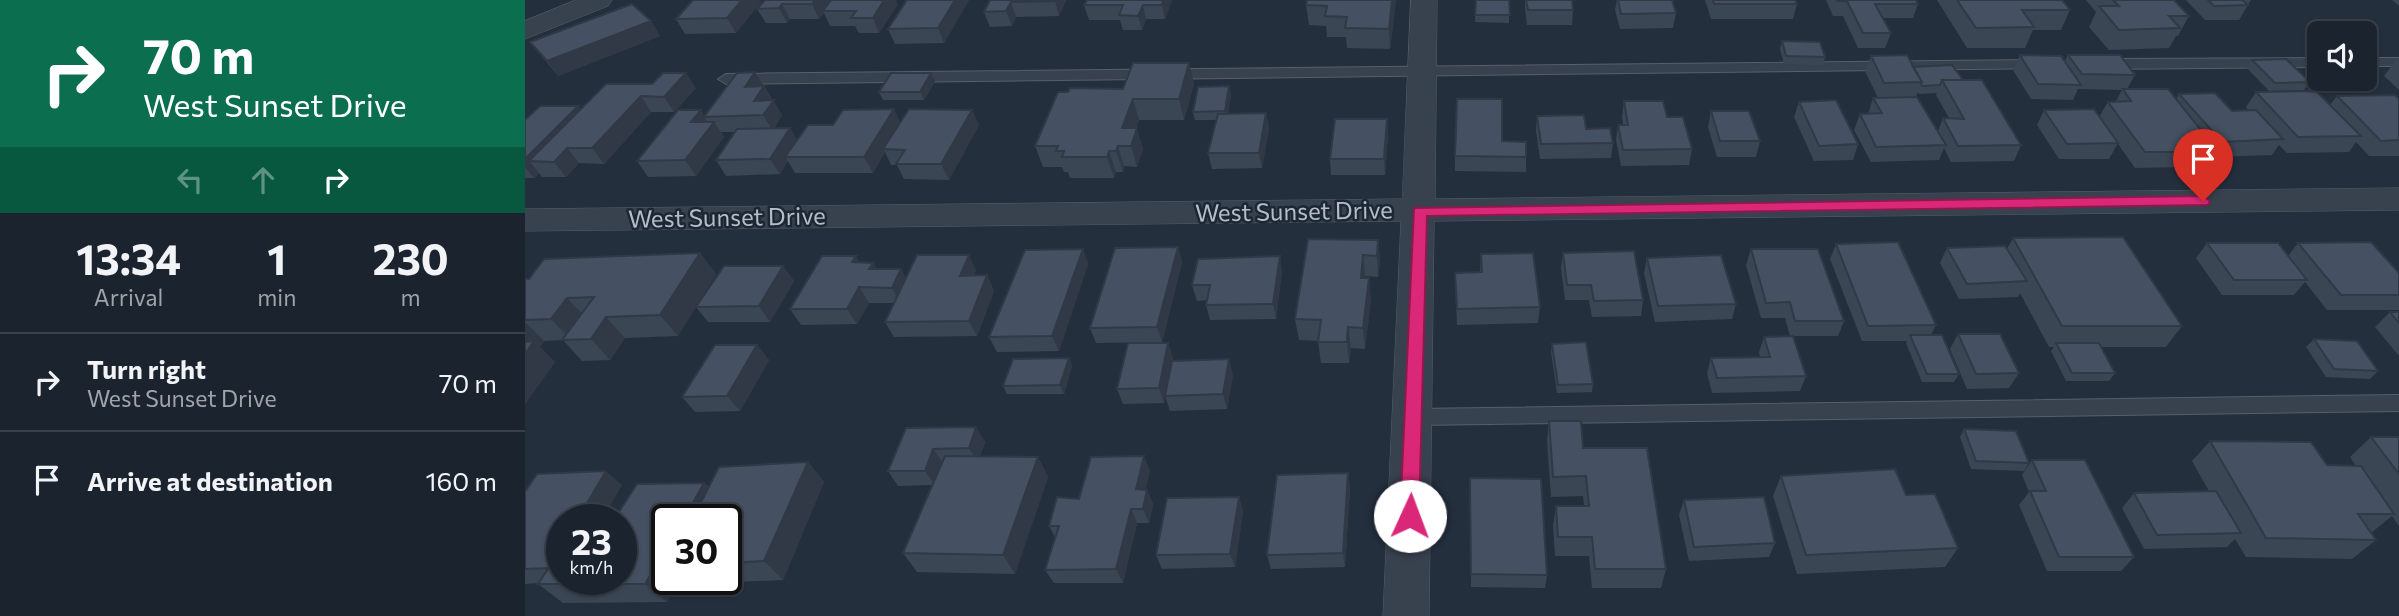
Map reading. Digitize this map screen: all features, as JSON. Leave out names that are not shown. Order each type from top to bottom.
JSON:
[{"type":"street","points":[[525,31],[599,0]]},
{"type":"street","points":[[1406,616],[1424,0]]},
{"type":"street","name":"West Sunset Drive","points":[[525,220],[2399,199]]},
{"type":"lane","points":[[2091,65],[2307,62]]},
{"type":"lane","points":[[2377,62],[2399,62]]},
{"type":"lane","points":[[726,79],[2064,65]]},
{"type":"lane","points":[[1413,417],[2399,403]]},
{"type":"building","points":[[693,0],[742,0],[727,18],[676,19]]},
{"type":"building","points":[[765,0],[815,0],[812,4],[782,4],[779,8],[757,9]]},
{"type":"building","points":[[831,0],[884,0],[873,18],[851,18],[856,11],[823,11]]},
{"type":"building","points":[[907,0],[955,0],[938,28],[888,29]]},
{"type":"building","points":[[990,0],[1055,1],[1011,2],[1006,11],[984,12]]},
{"type":"building","points":[[1087,0],[1163,0],[1162,5],[1143,5],[1138,16],[1119,15],[1123,5],[1084,5]]},
{"type":"building","points":[[1307,0],[1392,0],[1389,29],[1345,28],[1347,17],[1325,16],[1327,6],[1306,5]]},
{"type":"building","points":[[1476,0],[1509,0],[1510,15],[1475,15]]},
{"type":"building","points":[[1526,0],[1572,0],[1573,10],[1528,10]]},
{"type":"building","points":[[1618,0],[1672,0],[1676,13],[1621,14]]},
{"type":"building","points":[[1713,0],[1795,0],[1797,4],[1714,4]]},
{"type":"building","points":[[1837,0],[1916,0],[1918,4],[1875,4],[1891,33],[1863,33],[1847,1]]},
{"type":"building","points":[[1957,0],[2062,0],[2070,10],[2022,10],[2034,27],[1976,28]]},
{"type":"building","points":[[2113,0],[2174,0],[2189,16],[2169,16],[2180,28],[2119,30],[2099,6],[2119,6]]},
{"type":"building","points":[[2208,0],[2242,0],[2248,5],[2214,6]]},
{"type":"building","points":[[632,4],[651,21],[547,61],[530,42]]},
{"type":"building","points":[[1782,41],[1820,42],[1825,57],[1786,56]]},
{"type":"building","points":[[1907,55],[1922,82],[1884,83],[1871,56]]},
{"type":"building","points":[[2020,55],[2061,56],[2081,85],[2038,84]]},
{"type":"building","points":[[2068,55],[2120,55],[2135,75],[2082,74]]},
{"type":"building","points":[[2286,59],[2307,82],[2275,83],[2252,60]]},
{"type":"building","points":[[1133,63],[1189,63],[1179,99],[1133,99],[1122,128],[1137,128],[1131,146],[1118,146],[1116,151],[1109,151],[1107,157],[1062,157],[1064,151],[1056,151],[1058,146],[1035,146],[1058,92],[1068,92],[1070,88],[1123,89]]},
{"type":"building","points":[[1952,65],[1963,80],[1942,80],[1940,85],[1922,86],[1913,67]]},
{"type":"building","points":[[755,72],[745,87],[764,86],[754,101],[774,100],[763,115],[704,117],[737,73]]},
{"type":"building","points":[[663,73],[686,73],[664,97],[641,96],[592,148],[567,148],[554,162],[529,161],[606,84],[652,84]]},
{"type":"building","points":[[891,73],[931,73],[920,92],[879,92]]},
{"type":"building","points":[[1942,80],[1982,80],[2021,145],[1958,146],[1943,118],[1964,119]]},
{"type":"building","points":[[1229,86],[1225,111],[1193,112],[1198,87]]},
{"type":"building","points":[[2123,89],[2168,89],[2208,139],[2184,139],[2194,152],[2145,152],[2108,102],[2131,101]]},
{"type":"building","points":[[2316,91],[2361,136],[2298,137],[2256,92]]},
{"type":"building","points":[[2215,93],[2232,111],[2256,110],[2283,139],[2222,142],[2179,94]]},
{"type":"building","points":[[2395,95],[2399,99],[2399,140],[2381,141],[2337,96]]},
{"type":"building","points":[[1917,97],[1946,145],[1876,147],[1860,114],[1882,113],[1873,98]]},
{"type":"building","points":[[1457,99],[1502,99],[1502,141],[1526,142],[1526,157],[1455,156]]},
{"type":"building","points":[[1836,100],[1858,144],[1819,146],[1799,102]]},
{"type":"building","points":[[1624,101],[1663,101],[1667,117],[1683,117],[1692,149],[1623,150],[1618,125],[1628,125]]},
{"type":"building","points":[[540,106],[578,106],[525,159],[525,120]]},
{"type":"building","points":[[894,109],[864,157],[785,157],[808,125],[833,125],[843,110]]},
{"type":"building","points":[[909,109],[972,110],[941,164],[896,164],[905,150],[883,149]]},
{"type":"building","points":[[2094,109],[2118,143],[2067,144],[2044,110]]},
{"type":"building","points":[[678,110],[701,110],[691,122],[714,122],[685,160],[637,161]]},
{"type":"building","points":[[1711,111],[1749,111],[1760,141],[1720,141]]},
{"type":"building","points":[[1266,113],[1259,153],[1208,153],[1218,114]]},
{"type":"building","points":[[1584,115],[1586,129],[1610,128],[1613,143],[1541,144],[1537,116]]},
{"type":"building","points":[[1335,119],[1387,119],[1384,159],[1330,159]]},
{"type":"building","points":[[790,128],[770,159],[716,160],[737,129]]},
{"type":"building","points":[[2123,237],[2182,326],[2062,326],[2013,238]]},
{"type":"building","points":[[1308,239],[1378,240],[1377,256],[1363,255],[1361,278],[1369,278],[1363,328],[1348,327],[1347,342],[1318,342],[1321,320],[1295,319]]},
{"type":"building","points":[[1898,242],[1936,325],[1868,326],[1836,244]]},
{"type":"building","points":[[2371,242],[2399,273],[2399,295],[2341,295],[2298,243]]},
{"type":"building","points":[[2207,243],[2278,243],[2307,280],[2234,280]]},
{"type":"building","points":[[2005,246],[2027,281],[1967,284],[1947,248]]},
{"type":"building","points":[[1178,247],[1157,327],[1090,328],[1115,248]]},
{"type":"building","points":[[1083,249],[1052,336],[989,337],[1025,250]]},
{"type":"building","points":[[1751,249],[1818,249],[1844,321],[1795,321],[1790,302],[1766,303]]},
{"type":"building","points":[[1634,251],[1643,300],[1594,301],[1591,285],[1567,285],[1563,253]]},
{"type":"building","points":[[700,253],[660,315],[606,317],[591,339],[562,340],[594,297],[567,298],[551,319],[525,320],[525,279],[529,279],[544,259]]},
{"type":"building","points":[[1533,253],[1540,307],[1457,309],[1455,273],[1482,272],[1481,254]]},
{"type":"building","points":[[917,255],[969,255],[960,276],[987,275],[969,321],[885,322]]},
{"type":"building","points":[[1721,255],[1736,304],[1658,306],[1647,258]]},
{"type":"building","points":[[822,256],[856,256],[852,262],[873,263],[869,269],[901,269],[892,288],[859,287],[847,309],[790,309]]},
{"type":"building","points":[[1280,256],[1273,304],[1206,305],[1210,285],[1192,285],[1198,259]]},
{"type":"building","points":[[724,266],[783,266],[759,306],[696,307]]},
{"type":"building","points":[[2390,312],[2399,312],[2399,323]]},
{"type":"building","points":[[1958,334],[2000,334],[2019,373],[1976,374]]},
{"type":"building","points":[[1910,335],[1942,335],[1959,374],[1927,374]]},
{"type":"building","points":[[1793,336],[1806,376],[1717,378],[1711,358],[1770,357],[1764,337]]},
{"type":"building","points":[[2314,339],[2357,341],[2378,371],[2334,369]]},
{"type":"building","points":[[534,341],[525,354],[525,342]]},
{"type":"building","points":[[1586,342],[1593,384],[1558,385],[1552,344]]},
{"type":"building","points":[[1128,343],[1168,343],[1159,388],[1117,389]]},
{"type":"building","points":[[2056,343],[2099,343],[2115,373],[2072,373]]},
{"type":"building","points":[[715,345],[757,345],[727,396],[682,397]]},
{"type":"building","points":[[1069,358],[1060,385],[1003,386],[1013,359]]},
{"type":"building","points":[[1229,359],[1223,394],[1165,396],[1172,361]]},
{"type":"building","points":[[1549,421],[1581,421],[1583,448],[1647,448],[1666,569],[1595,569],[1592,537],[1558,537],[1556,506],[1589,506],[1586,476],[1553,477]]},
{"type":"building","points":[[976,427],[969,448],[933,449],[925,471],[888,471],[906,428]]},
{"type":"building","points":[[1964,429],[2016,431],[2029,463],[1976,461]]},
{"type":"building","points":[[2371,437],[2399,437],[2399,474]]},
{"type":"building","points":[[2210,441],[2311,442],[2327,465],[2361,466],[2394,514],[2358,514],[2376,540],[2266,538]]},
{"type":"building","points":[[945,456],[1038,457],[1003,555],[903,553]]},
{"type":"building","points":[[1144,456],[1136,489],[1147,490],[1143,509],[1131,509],[1116,569],[1045,570],[1059,526],[1049,526],[1057,497],[1079,499],[1091,457]]},
{"type":"building","points":[[2032,460],[2085,460],[2134,557],[2059,557],[2030,491],[2046,491]]},
{"type":"building","points":[[808,462],[764,561],[742,562],[742,504],[700,504],[719,467]]},
{"type":"building","points":[[1895,469],[1906,495],[1935,494],[1958,548],[1806,555],[1781,476]]},
{"type":"building","points":[[606,471],[586,504],[546,504],[546,568],[525,569],[525,492],[537,474]]},
{"type":"building","points":[[1348,473],[1343,553],[1267,555],[1277,475]]},
{"type":"building","points":[[1470,478],[1541,479],[1547,575],[1471,574]]},
{"type":"building","points":[[704,483],[692,504],[651,504],[651,574],[645,584],[637,584],[637,504],[624,504],[637,484]]},
{"type":"building","points":[[2216,491],[2241,533],[2157,535],[2134,493]]},
{"type":"building","points":[[1239,497],[1230,554],[1156,555],[1167,498]]},
{"type":"building","points":[[1764,497],[1775,543],[1694,547],[1684,500]]},
{"type":"building","points":[[546,572],[546,584],[538,584]]},
{"type":"route","points":[[1410,516],[1419,211],[2203,201]]}]
